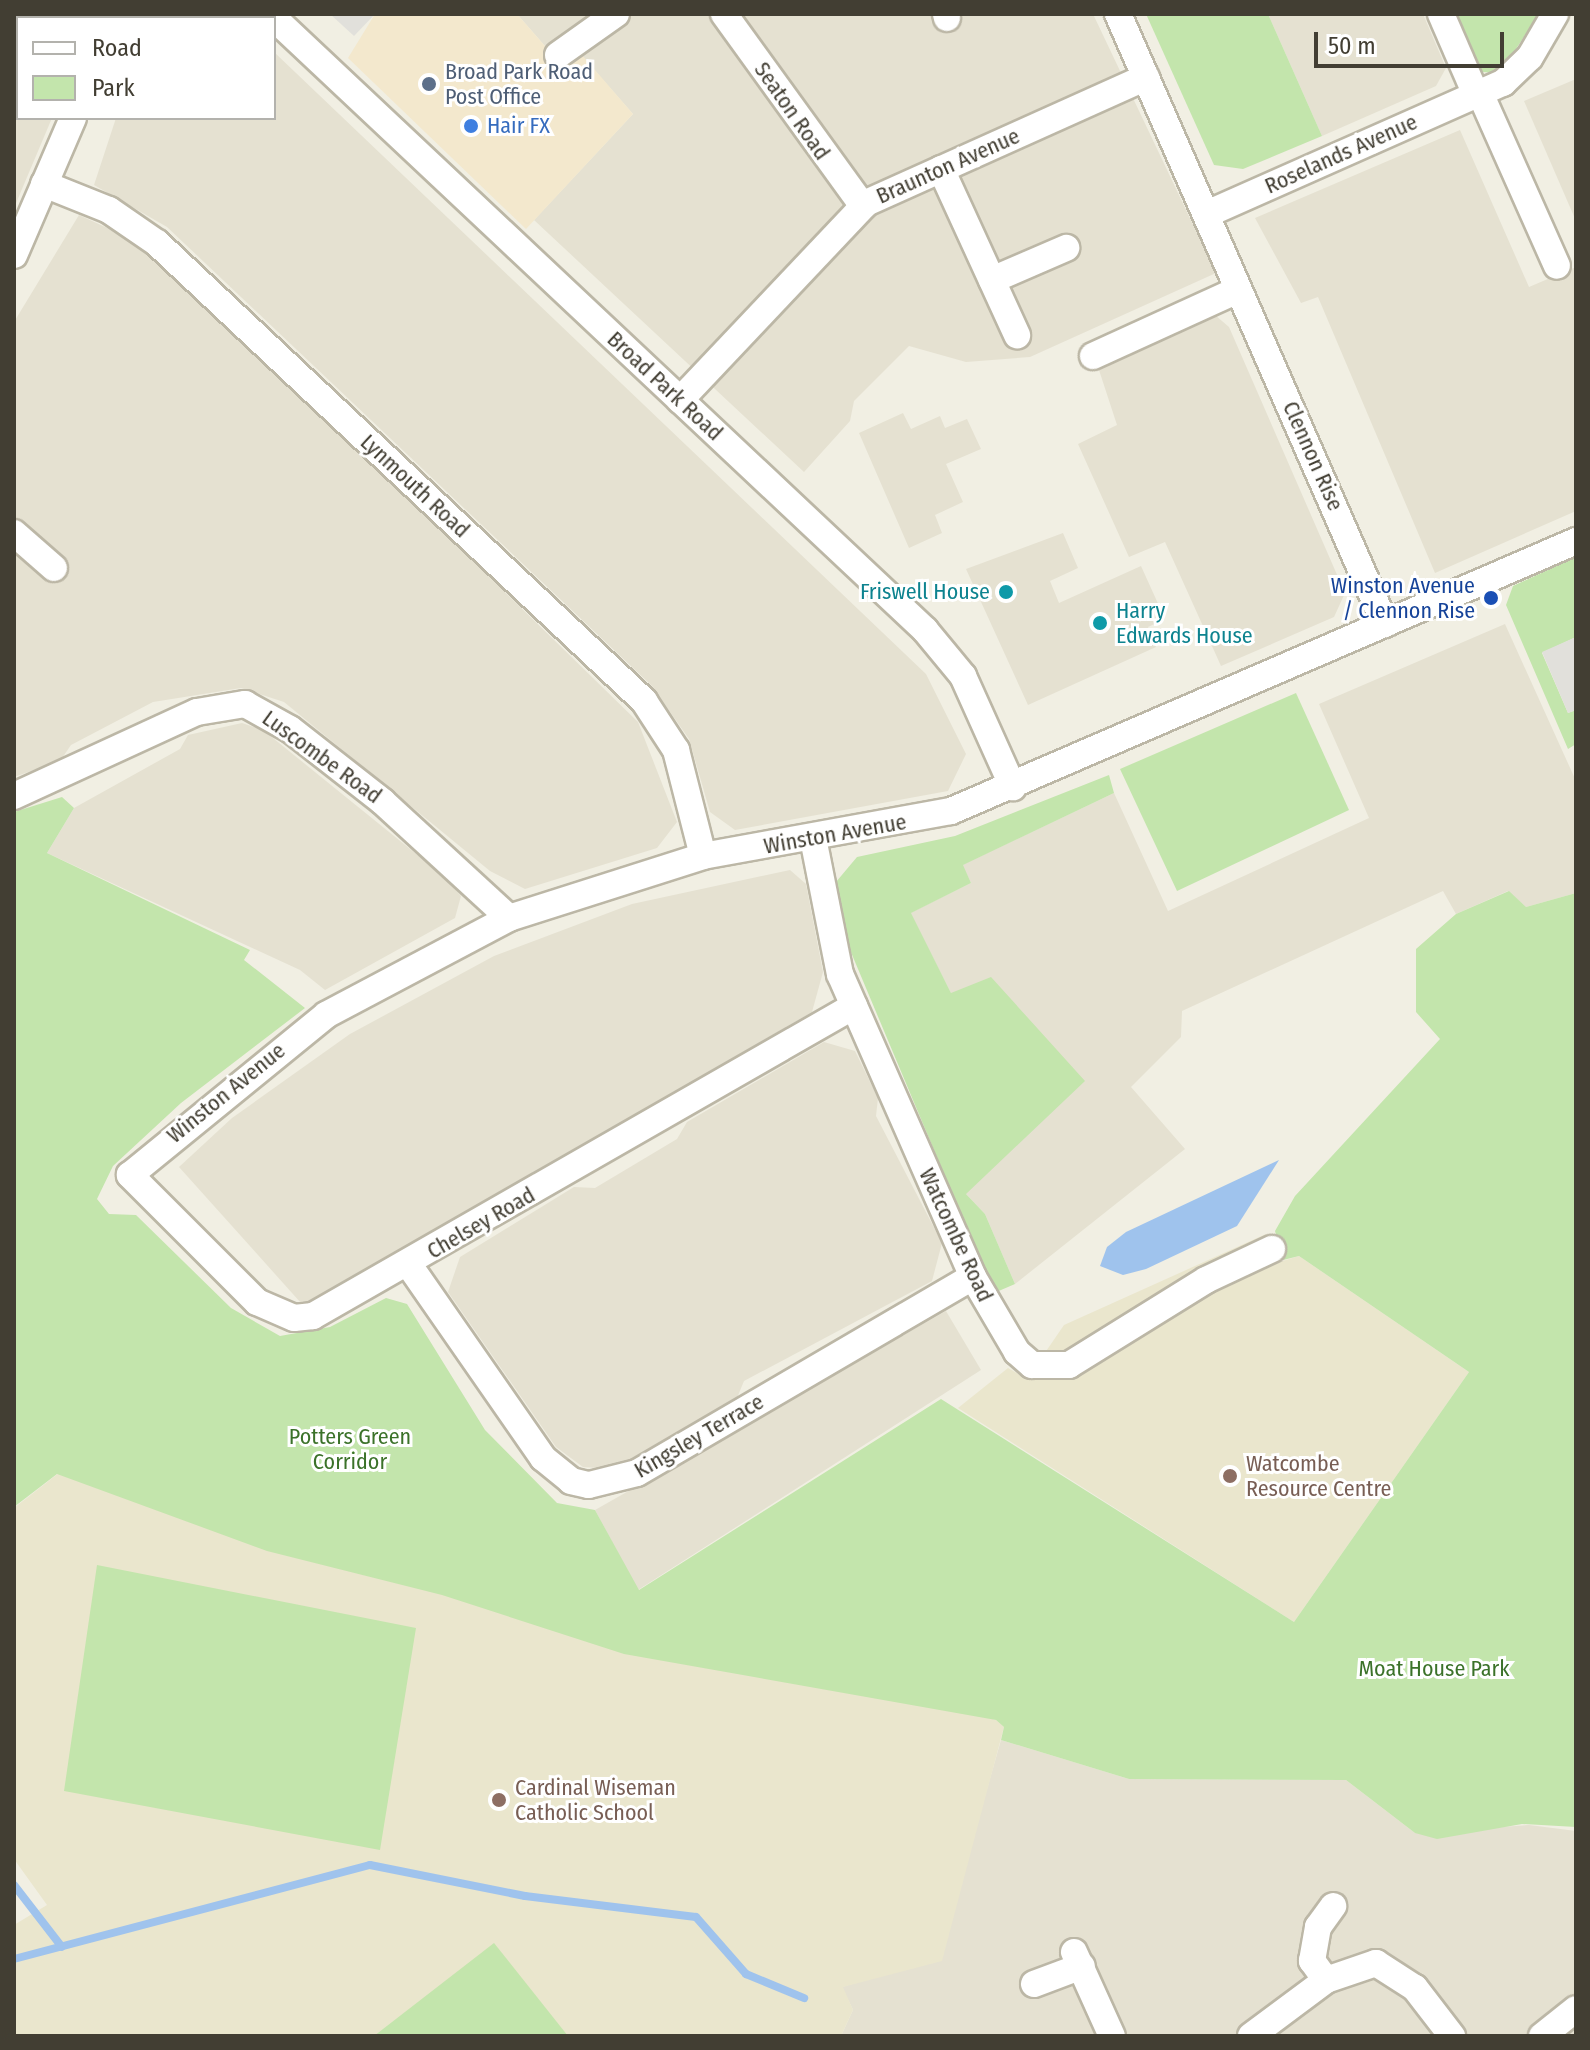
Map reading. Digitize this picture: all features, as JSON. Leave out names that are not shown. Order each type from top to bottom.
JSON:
[{"type":"street","points":[[558,55],[616,14]]},
{"type":"street","name":"Seaton Road","points":[[724,14],[863,206]]},
{"type":"street","name":"Clennon Rise","points":[[1118,14],[1385,624]]},
{"type":"street","points":[[1441,14],[1557,266]]},
{"type":"street","name":"Roselands Avenue","points":[[1207,214],[1478,94],[1518,72],[1555,14]]},
{"type":"street","name":"Broad Park Road","points":[[278,18],[949,655],[1013,787]]},
{"type":"street","name":"Braunton Avenue","points":[[680,400],[863,206],[1146,77]]},
{"type":"street","points":[[14,255],[72,120]]},
{"type":"street","points":[[941,169],[1017,335]]},
{"type":"street","name":"Lynmouth Road","points":[[44,184],[109,210],[157,243],[644,701],[676,750],[703,856]]},
{"type":"street","points":[[992,280],[1066,248]]},
{"type":"street","points":[[1093,356],[1238,290]]},
{"type":"street","points":[[14,534],[54,568]]},
{"type":"street","name":"Winston Avenue","points":[[130,1175],[326,1015],[509,918],[703,856],[929,817],[1013,787],[1576,541]]},
{"type":"street","name":"Luscombe Road","points":[[14,796],[197,712],[245,704],[265,711],[383,802],[509,918]]},
{"type":"street","name":"Watcombe Road","points":[[813,838],[831,945],[854,1006],[973,1277],[1017,1352],[1048,1369],[1069,1365],[1206,1280],[1272,1249]]},
{"type":"street","name":"Chelsey Road","points":[[130,1175],[275,1312],[294,1318],[336,1309],[854,1006]]},
{"type":"street","name":"Kingsley Terrace","points":[[409,1265],[543,1458],[571,1481],[589,1485],[637,1473],[973,1277]]},
{"type":"street","points":[[1326,1980],[1312,1961],[1318,1927],[1333,1906]]},
{"type":"street","points":[[1034,1984],[1078,1959],[1112,2036]]},
{"type":"street","points":[[1251,2036],[1326,1980],[1376,1963],[1393,1970],[1452,2036]]},
{"type":"street","points":[[1542,2036],[1576,2009]]},
{"type":"shaded area","points":[[14,14],[127,14],[16,16],[16,120],[51,120],[14,208]]},
{"type":"shaded area","points":[[330,14],[375,14],[354,36]]},
{"type":"shaded area","points":[[375,14],[517,14],[565,69],[582,55],[633,114],[526,229],[348,58]]},
{"type":"shaded area","points":[[517,14],[1093,14],[1216,273],[1030,357],[966,362],[909,346],[854,401],[850,421],[804,472],[534,220],[633,114],[582,56],[565,69]]},
{"type":"shaded area","points":[[1268,14],[1423,14],[1446,68],[1436,86],[1322,136]]},
{"type":"shaded area","points":[[276,54],[926,674],[966,754],[948,791],[735,830],[710,812],[689,739],[652,686],[167,227],[94,185],[115,120],[276,120]]},
{"type":"shaded area","points":[[1576,79],[1576,221],[1524,101]]},
{"type":"shaded area","points":[[1460,130],[1529,287],[1576,267],[1576,511],[1435,573],[1318,297],[1301,303],[1255,218]]},
{"type":"shaded area","points":[[79,215],[127,237],[255,348],[638,722],[677,822],[657,848],[525,889],[490,871],[284,702],[241,688],[153,702],[71,745],[60,761],[14,777],[14,322]]},
{"type":"shaded area","points":[[1215,315],[1229,327],[1345,593],[1334,617],[1221,666],[1165,542],[1129,557],[1078,444],[1117,425],[1099,370]]},
{"type":"shaded area","points":[[903,413],[911,429],[940,416],[945,428],[967,419],[981,449],[946,464],[963,502],[935,515],[942,533],[909,548],[859,433]]},
{"type":"shaded area","points":[[1063,533],[1078,568],[1050,581],[1059,603],[1141,566],[1165,619],[1148,627],[1156,647],[1028,705],[966,569]]},
{"type":"shaded area","points":[[1505,624],[1576,781],[1576,893],[1526,907],[1508,891],[1456,914],[1443,891],[1182,1011],[1181,1037],[1131,1087],[1185,1149],[1015,1284],[985,1214],[966,1194],[951,993],[910,913],[971,883],[962,865],[1114,793],[1168,911],[1369,818],[1319,704]]},
{"type":"shaded area","points":[[1576,637],[1576,710],[1568,713],[1542,652]]},
{"type":"shaded area","points":[[242,723],[263,730],[441,874],[461,896],[455,918],[325,990],[300,970],[47,853],[74,808],[180,749],[188,735]]},
{"type":"shaded area","points":[[790,870],[806,884],[823,972],[812,1012],[319,1299],[301,1303],[179,1167],[232,1118],[350,1034],[494,956],[632,904]]},
{"type":"shaded area","points":[[824,1042],[855,1051],[878,1098],[876,1116],[942,1243],[932,1281],[744,1381],[737,1398],[613,1469],[583,1467],[556,1447],[448,1292],[460,1257],[574,1187],[595,1188],[677,1139],[687,1122]]},
{"type":"shaded area","name":"Watcombe Resource Centre","points":[[1266,1234],[1276,1263],[1299,1256],[1469,1372],[1294,1622],[958,1408],[1008,1368],[1027,1379],[1064,1325]]},
{"type":"shaded area","points":[[946,1311],[981,1370],[638,1590],[595,1510]]},
{"type":"shaded area","name":"Cardinal Wiseman Catholic School","points":[[64,1469],[996,1720],[1004,1727],[942,1961],[843,1987],[853,2010],[841,2036],[14,2036],[14,1925],[47,1905],[14,1859],[14,1508]]},
{"type":"shaded area","points":[[1001,1740],[1129,1779],[1346,1780],[1415,1833],[1529,1825],[1576,1831],[1576,2036],[841,2036],[853,2010],[842,1987],[939,1958]]},
{"type":"green space","points":[[1146,14],[1268,14],[1322,136],[1243,169],[1214,165]]},
{"type":"green space","points":[[1454,14],[1539,14],[1500,73],[1482,72]]},
{"type":"green space","points":[[1576,557],[1576,637],[1542,653],[1568,713],[1576,710],[1576,744],[1568,749],[1506,605],[1513,586]]},
{"type":"green space","points":[[1296,693],[1349,810],[1177,891],[1120,769]]},
{"type":"green space","points":[[1109,775],[1114,793],[963,865],[971,883],[911,913],[951,993],[991,977],[1085,1081],[966,1194],[985,1214],[1015,1284],[994,1293],[845,938],[836,882],[857,857],[955,836]]},
{"type":"green space","points":[[62,797],[74,808],[47,853],[250,950],[244,960],[305,1008],[181,1103],[113,1166],[97,1199],[109,1214],[136,1215],[231,1308],[280,1336],[330,1327],[386,1298],[407,1304],[485,1430],[557,1503],[595,1510],[639,1590],[941,1399],[1294,1622],[1469,1372],[1299,1256],[1283,1260],[1275,1231],[1295,1196],[1440,1039],[1416,1012],[1416,949],[1456,914],[1509,891],[1526,907],[1576,893],[1576,1827],[1522,1824],[1437,1839],[1415,1833],[1346,1780],[1129,1779],[1001,1740],[1004,1727],[996,1720],[624,1654],[442,1595],[267,1551],[57,1474],[14,1507],[14,812]]},
{"type":"green space","points":[[97,1565],[416,1628],[380,1850],[64,1791]]},
{"type":"green space","points":[[494,1943],[568,2036],[374,2036]]},
{"type":"water","points":[[1279,1160],[1237,1226],[1146,1269],[1123,1275],[1100,1266],[1107,1247],[1126,1232]]},
{"type":"waterway","points":[[14,1959],[370,1865],[525,1896],[696,1917],[746,1974],[804,1998]]},
{"type":"waterway","points":[[14,1885],[62,1947]]},
{"type":"place","name":"Broad Park Road Post Office","points":[[429,84]]},
{"type":"place","name":"Hair FX","points":[[471,126]]},
{"type":"place","name":"Friswell House","points":[[1006,592]]},
{"type":"place","name":"Winston Avenue / Clennon Rise","points":[[1491,598]]},
{"type":"place","name":"Harry Edwards House","points":[[1100,623]]},
{"type":"place","name":"Watcombe Resource Centre","points":[[1230,1476]]},
{"type":"place","name":"Cardinal Wiseman Catholic School","points":[[499,1800]]},
{"type":"park label","name":"Potters Green Corridor","points":[[350,1448]]},
{"type":"park label","name":"Moat House Park","points":[[1434,1669]]}]
